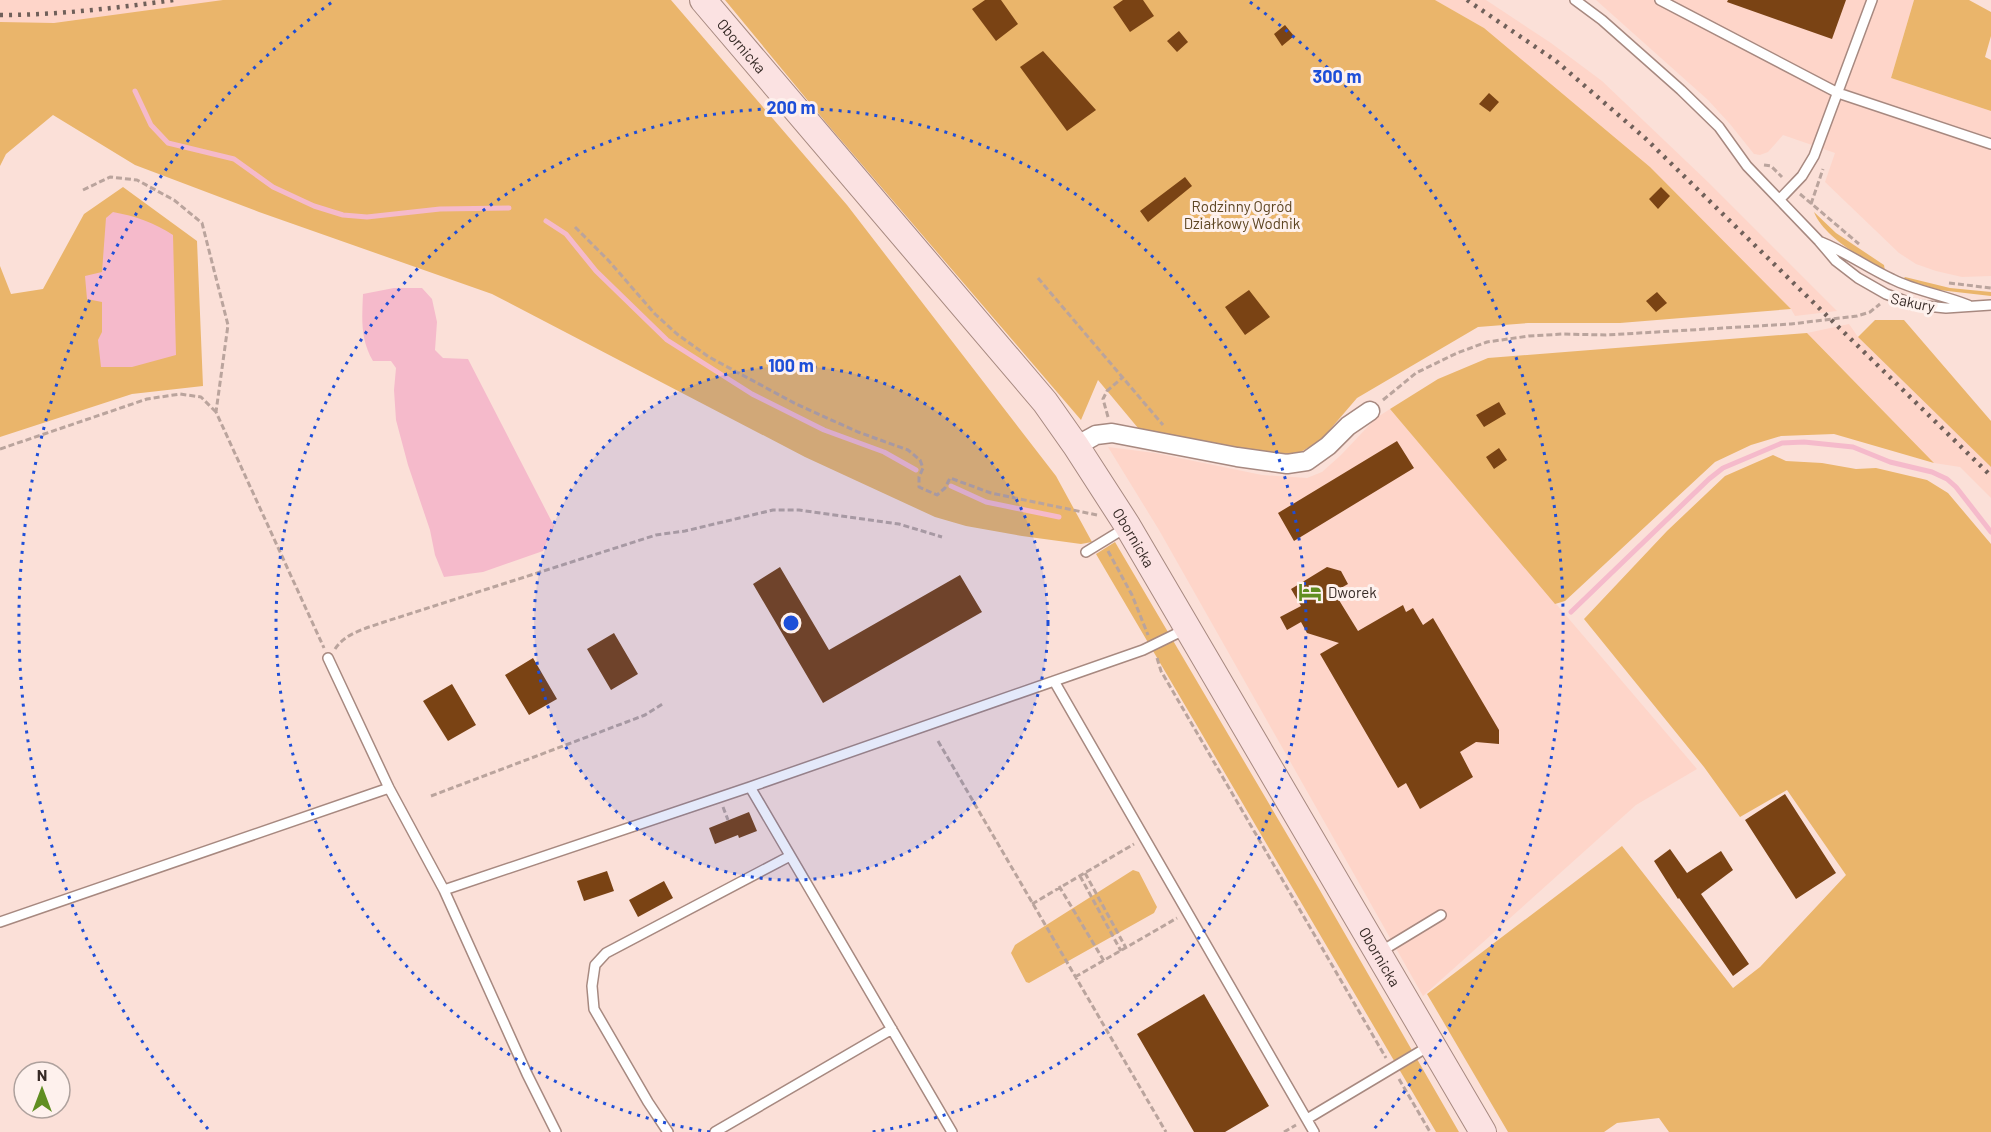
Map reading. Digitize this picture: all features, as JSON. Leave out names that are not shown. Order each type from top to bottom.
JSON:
[{"type":"main road","name":"Obornicka","points":[[703,0],[1045,402],[1076,446],[1188,628],[1483,1132]]},
{"type":"street","points":[[1076,446],[1096,435],[1112,433],[1237,457],[1287,464],[1307,461],[1328,446],[1348,426],[1370,411]]},
{"type":"lane","points":[[1575,0],[1602,20],[1719,127],[1747,166],[1836,261],[1858,278],[1886,294]]},
{"type":"lane","points":[[1660,0],[1838,93],[1991,144]]},
{"type":"lane","points":[[1780,199],[1802,176],[1814,156],[1872,0]]},
{"type":"lane","points":[[1819,241],[1845,252],[1892,279],[1918,290],[1947,296],[1970,306]]},
{"type":"lane","name":"Sakury","points":[[1886,294],[1916,305],[1946,308],[1991,305]]},
{"type":"lane","points":[[1086,552],[1126,525]]},
{"type":"lane","points":[[444,890],[1054,681],[1153,646],[1188,628]]},
{"type":"lane","points":[[328,658],[389,788],[444,890],[555,1132]]},
{"type":"lane","points":[[1054,681],[1314,1132]]},
{"type":"lane","points":[[750,787],[952,1132]]},
{"type":"lane","points":[[0,922],[389,788]]},
{"type":"lane","points":[[668,1132],[594,1009],[592,986],[595,966],[606,953],[790,856]]},
{"type":"lane","points":[[1378,953],[1441,915]]},
{"type":"lane","points":[[715,1132],[892,1029]]},
{"type":"lane","points":[[1307,1119],[1432,1045]]},
{"type":"path","points":[[1811,204],[1826,161]]},
{"type":"path","points":[[1747,166],[1771,166],[1811,204],[1861,246]]},
{"type":"path","points":[[83,190],[110,177],[137,180],[174,200],[202,223],[228,325],[216,412]]},
{"type":"path","points":[[575,227],[608,260],[655,314],[677,334],[709,357],[796,404],[858,432],[908,450],[920,460],[923,468],[919,477],[919,487],[927,493],[937,495],[945,488],[950,478],[992,493],[1092,514]]},
{"type":"path","points":[[1038,278],[1163,425]]},
{"type":"path","points":[[1946,283],[1991,288]]},
{"type":"path","name":"Sakury","points":[[1370,411],[1416,373],[1457,352],[1487,342],[1529,336],[1606,335],[1755,327],[1844,318],[1870,312],[1883,302],[1886,294]]},
{"type":"path","points":[[1112,433],[1103,399],[1107,391],[1124,377]]},
{"type":"path","points":[[0,449],[147,399],[180,394],[201,397],[216,412],[328,658],[339,643],[355,633],[384,622],[656,535],[685,531],[773,510],[799,510],[899,524],[942,537]]},
{"type":"path","points":[[1103,542],[1132,595],[1161,671],[1430,1132]]},
{"type":"path","points":[[431,796],[645,715],[664,703]]},
{"type":"path","points":[[938,741],[1166,1132]]},
{"type":"path","points":[[1032,904],[1059,886],[1144,838]]},
{"type":"path","points":[[1084,873],[1126,948]]},
{"type":"path","points":[[1080,876],[1121,951]]},
{"type":"path","points":[[1059,886],[1104,961]]},
{"type":"path","points":[[1074,976],[1188,912]]},
{"type":"shaded area","points":[[0,0],[271,0],[0,36]]},
{"type":"shaded area","points":[[1435,0],[1486,0],[1551,43],[1602,81],[1708,182],[1837,311],[1795,316],[1791,309],[1484,28]]},
{"type":"shaded area","points":[[1596,0],[1914,0],[1891,78],[1991,111],[1991,276],[1962,277],[1936,271],[1916,264],[1899,253],[1825,182],[1835,153],[1783,135],[1768,152],[1760,155],[1754,154],[1708,100]]},
{"type":"shaded area","points":[[113,212],[144,220],[173,235],[176,355],[132,367],[101,367],[98,340],[102,332],[102,302],[87,299],[85,276],[102,272],[106,218]]},
{"type":"shaded area","points":[[394,288],[422,288],[432,299],[437,322],[435,350],[443,358],[468,359],[554,526],[543,551],[483,572],[444,577],[435,555],[430,530],[408,465],[396,420],[394,390],[396,368],[391,361],[373,361],[364,336],[363,294]]},
{"type":"shaded area","points":[[1849,324],[1858,337],[1991,467],[1991,498],[1960,467],[1934,463],[1807,333]]},
{"type":"shaded area","points":[[1390,409],[1697,769],[1636,805],[1423,996],[1159,530],[1108,447],[1155,453],[1262,475],[1307,478],[1322,472],[1376,418]]},
{"type":"green space","points":[[223,0],[671,0],[847,205],[1056,476],[1092,542],[1081,544],[1022,536],[966,526],[935,517],[805,457],[492,294],[259,212],[135,165],[53,115],[6,154],[0,166],[0,22],[54,23]]},
{"type":"green space","name":"Rodzinny Ogród Działkowy Wodnik","points":[[725,0],[1435,0],[1484,28],[1650,167],[1791,309],[1620,323],[1528,323],[1478,327],[1357,398],[1321,440],[1299,453],[1263,454],[1138,428],[1098,380],[1081,420],[828,125]]},
{"type":"green space","points":[[1914,0],[1969,0],[1991,12],[1991,36],[1985,57],[1991,60],[1991,111],[1891,78]]},
{"type":"green space","points":[[123,187],[197,241],[203,386],[132,394],[0,437],[0,266],[11,294],[43,289],[84,214]]},
{"type":"green space","points":[[1814,212],[1836,233],[1884,265],[1885,271],[1835,238],[1826,230]]},
{"type":"green space","points":[[1905,277],[1950,288],[1991,292],[1991,296],[1939,290],[1903,279]]},
{"type":"green space","points":[[1875,320],[1904,320],[1991,421],[1991,467],[1858,337]]},
{"type":"green space","points":[[1807,333],[1934,463],[1834,434],[1781,436],[1751,445],[1715,462],[1565,601],[1555,604],[1390,409],[1438,379],[1488,358]]},
{"type":"green space","points":[[1773,455],[1786,461],[1822,463],[1856,469],[1876,468],[1927,480],[1948,493],[1991,544],[1991,1132],[1669,1132],[1659,1118],[1617,1123],[1604,1132],[1508,1132],[1427,994],[1622,846],[1733,988],[1760,967],[1846,875],[1787,790],[1740,817],[1704,767],[1584,619],[1667,531],[1725,476]]},
{"type":"green space","points":[[1115,542],[1459,1132],[1436,1132],[1096,554]]},
{"type":"green space","points":[[1133,870],[1139,872],[1157,907],[1154,913],[1029,983],[1026,982],[1011,953],[1015,945]]},
{"type":"building","points":[[985,0],[1001,0],[1018,24],[996,41],[972,9]]},
{"type":"building","points":[[1123,0],[1143,0],[1154,16],[1130,32],[1113,7]]},
{"type":"building","points":[[1728,0],[1846,0],[1832,39],[1727,2]]},
{"type":"building","points":[[1285,25],[1294,36],[1282,46],[1274,34]]},
{"type":"building","points":[[1179,31],[1188,42],[1177,52],[1167,41]]},
{"type":"building","points":[[1043,51],[1096,110],[1067,131],[1020,67]]},
{"type":"building","points":[[1489,93],[1499,102],[1490,112],[1479,104]]},
{"type":"building","points":[[1185,177],[1192,186],[1148,222],[1140,211]]},
{"type":"building","points":[[1661,187],[1670,196],[1658,209],[1649,199]]},
{"type":"building","points":[[1249,290],[1270,317],[1245,335],[1225,307]]},
{"type":"building","points":[[1657,292],[1667,303],[1656,312],[1646,301]]},
{"type":"building","points":[[1499,402],[1506,414],[1484,427],[1476,415]]},
{"type":"building","points":[[1397,441],[1414,468],[1294,541],[1278,513]]},
{"type":"building","points":[[1499,448],[1507,460],[1494,469],[1486,457]]},
{"type":"building","points":[[780,567],[829,650],[960,575],[982,612],[823,703],[753,584]]},
{"type":"building","points":[[1327,567],[1341,571],[1348,584],[1334,592],[1358,631],[1403,605],[1406,612],[1413,608],[1423,625],[1433,618],[1499,730],[1499,744],[1476,742],[1460,752],[1473,777],[1420,809],[1406,783],[1398,788],[1320,654],[1339,643],[1307,633],[1301,622],[1287,630],[1280,617],[1301,606],[1291,589]]},
{"type":"building","points":[[614,633],[638,674],[611,690],[587,649]]},
{"type":"building","points":[[533,658],[557,699],[529,715],[505,675]]},
{"type":"building","points":[[452,684],[476,725],[448,741],[423,701]]},
{"type":"building","points":[[1785,794],[1836,873],[1796,899],[1745,820]]},
{"type":"building","points":[[749,812],[757,831],[715,844],[709,828]]},
{"type":"building","points":[[1670,849],[1687,873],[1721,851],[1733,870],[1701,894],[1749,964],[1733,976],[1654,861]]},
{"type":"building","points":[[607,871],[614,891],[584,901],[577,881]]},
{"type":"building","points":[[664,881],[673,898],[638,917],[629,900]]},
{"type":"building","points":[[1204,994],[1269,1106],[1225,1132],[1194,1132],[1137,1034]]},
{"type":"waterway","points":[[135,91],[151,125],[168,143],[234,159],[273,187],[314,206],[343,215],[367,217],[440,209],[509,208]]},
{"type":"waterway","points":[[546,221],[566,234],[596,271],[667,340],[752,394],[824,430],[884,452],[916,470]]},
{"type":"waterway","points":[[1571,612],[1709,479],[1723,468],[1782,443],[1804,442],[1853,447],[1890,462],[1932,472],[1947,479],[1956,487],[1991,532]]},
{"type":"waterway","points":[[951,486],[986,502],[1059,517]]},
{"type":"railway","points":[[0,15],[44,14],[174,0]]},
{"type":"railway","points":[[1467,0],[1556,61],[1645,138],[1991,476]]},
{"type":"place","name":"Dworek","points":[[1310,592]]}]
